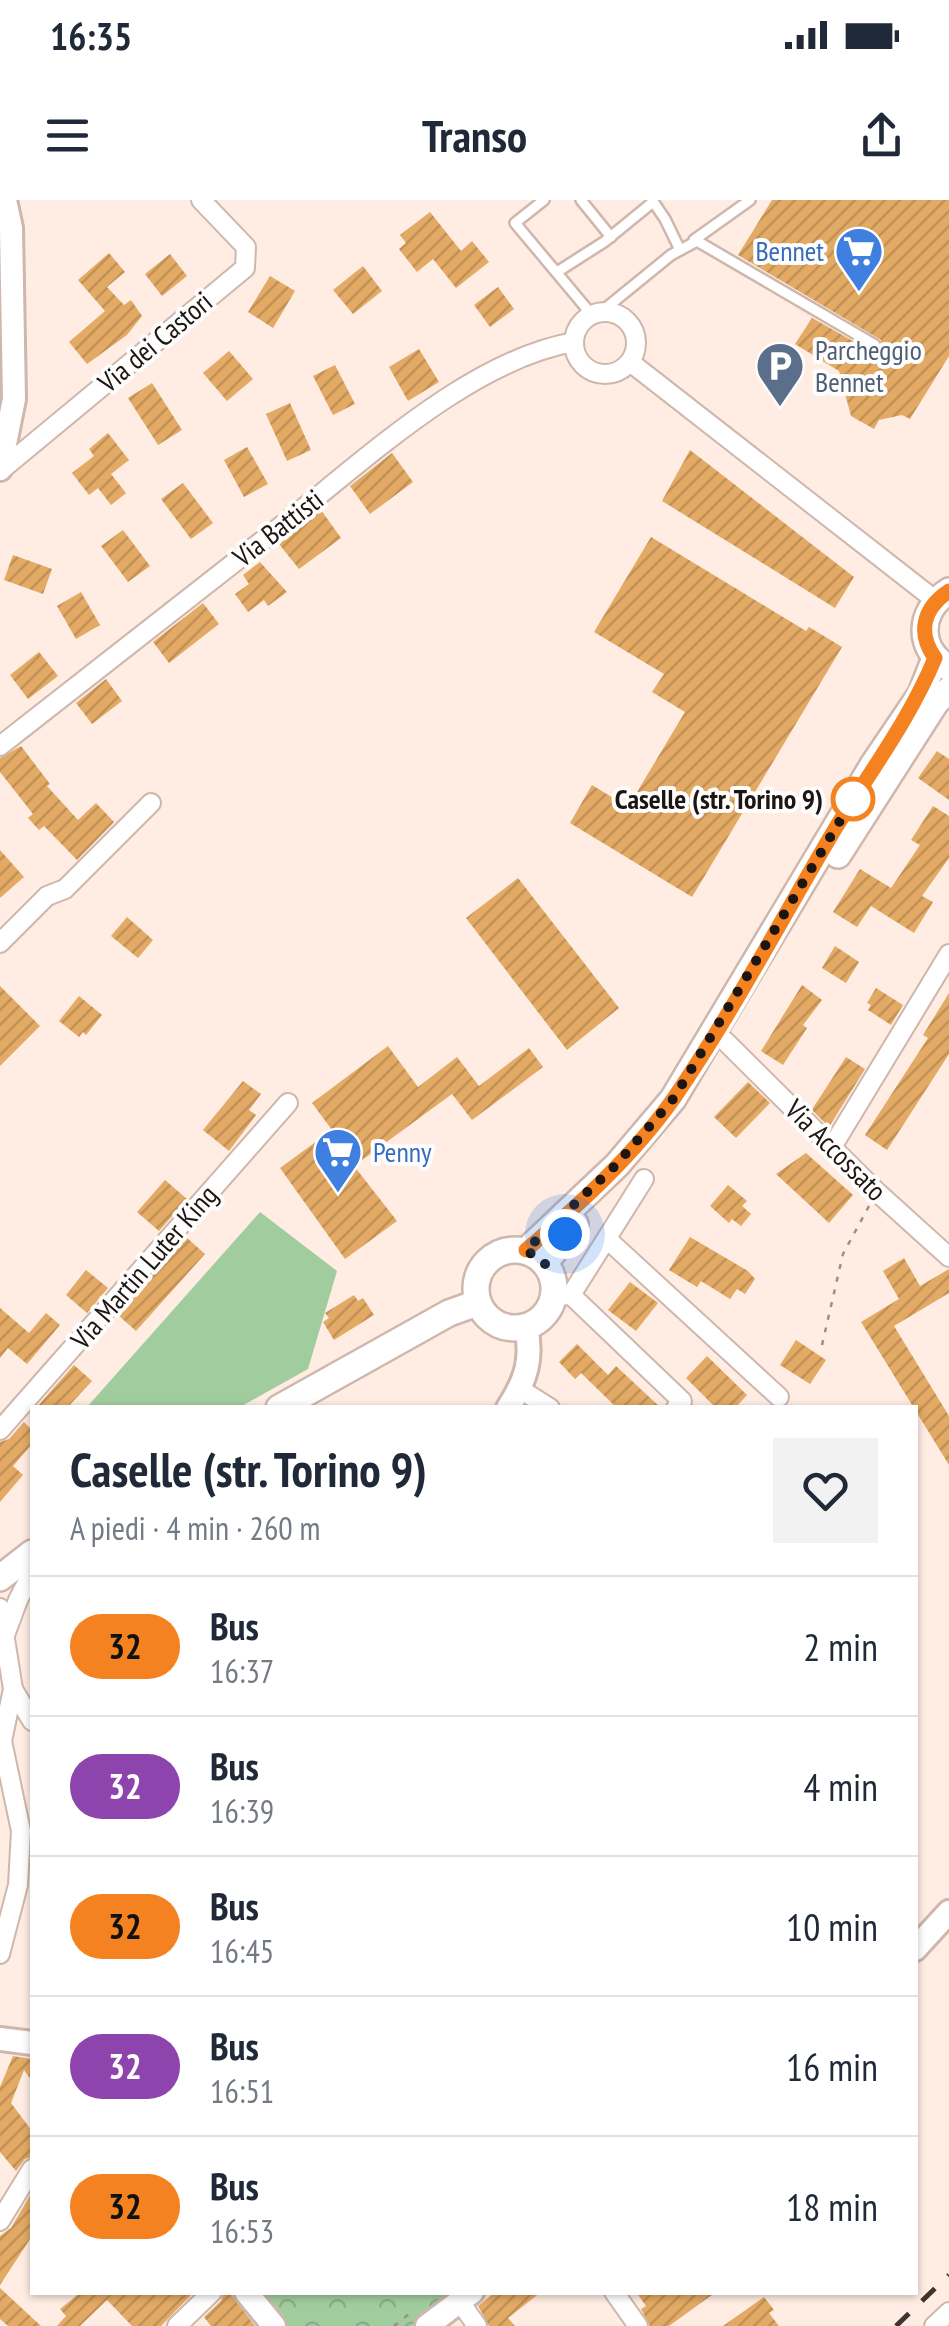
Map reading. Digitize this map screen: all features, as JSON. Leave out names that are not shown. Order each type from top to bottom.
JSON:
[{"type":"main road","points":[[535,1257],[674,1098],[866,778],[942,663],[924,636],[928,611],[942,596]]},
{"type":"main road","points":[[535,1257],[565,1234],[664,1132],[936,702],[949,690]]},
{"type":"main road","points":[[505,1250],[535,1257],[562,1295],[526,1326],[503,1326],[483,1313],[477,1303],[476,1280],[487,1260],[505,1250]]},
{"type":"main road","points":[[284,1405],[449,1313],[477,1303]]},
{"type":"main road","points":[[0,1578],[30,1555]]},
{"type":"street","points":[[0,470],[14,399],[11,228],[5,200]]},
{"type":"street","name":"Via dei Castori","points":[[0,470],[245,268],[246,246],[202,200]]},
{"type":"street","points":[[597,314],[618,315],[630,326],[636,344],[630,362],[616,372],[591,371],[578,358],[574,342],[580,326],[597,314]]},
{"type":"street","name":"Via Battisti","points":[[0,746],[406,428],[506,364],[546,347],[574,342]]},
{"type":"street","points":[[630,362],[942,596]]},
{"type":"street","points":[[0,943],[47,896],[65,889],[151,803]]},
{"type":"street","points":[[832,1147],[949,954]]},
{"type":"street","name":"Via Accossato","points":[[725,1040],[877,1192],[949,1257]]},
{"type":"street","name":"Via Martin Luter King","points":[[0,1430],[288,1103]]},
{"type":"street","points":[[644,1179],[607,1239],[562,1295],[682,1401],[679,1405]]},
{"type":"street","points":[[607,1239],[779,1397]]},
{"type":"street","points":[[526,1326],[531,1348],[529,1368],[514,1398],[539,1405]]},
{"type":"street","points":[[4,1635],[30,1577]]},
{"type":"street","points":[[0,1608],[13,1690],[2,1741],[21,1830],[18,1886],[0,1954]]},
{"type":"street","points":[[13,1690],[30,1718]]},
{"type":"street","points":[[918,1946],[949,1912]]},
{"type":"street","points":[[0,2040],[30,2043]]},
{"type":"street","points":[[0,2221],[30,2172]]},
{"type":"street","points":[[176,2326],[209,2295]]},
{"type":"street","points":[[248,2295],[274,2326]]},
{"type":"street","points":[[616,2295],[638,2326]]},
{"type":"street","points":[[427,2326],[466,2297],[477,2326]]},
{"type":"street","points":[[934,2326],[949,2312]]},
{"type":"lane","points":[[544,200],[516,223],[597,314],[750,200]]},
{"type":"lane","points":[[581,200],[611,237]]},
{"type":"lane","points":[[634,200],[642,211]]},
{"type":"lane","points":[[557,272],[611,237],[652,201],[676,253]]},
{"type":"lane","points":[[692,242],[702,242],[875,345]]},
{"type":"path","points":[[822,1345],[844,1254],[877,1192]]},
{"type":"green space","points":[[260,1212],[337,1271],[308,1369],[244,1405],[89,1405]]},
{"type":"green space","points":[[259,2295],[454,2295],[412,2326],[285,2326]]},
{"type":"building","name":"Bennet","points":[[772,200],[949,200],[949,356],[910,419],[902,415],[879,420],[874,429],[851,416],[839,371],[795,344],[812,318],[786,303],[872,352],[881,350],[881,340],[738,255]]},
{"type":"building","points":[[430,212],[461,251],[472,241],[489,262],[456,288],[433,259],[417,272],[399,249],[406,243],[400,235]]},
{"type":"building","points":[[109,253],[125,272],[107,287],[124,305],[131,300],[142,316],[127,335],[87,364],[69,342],[105,311],[78,280]]},
{"type":"building","points":[[170,254],[187,276],[162,296],[145,274]]},
{"type":"building","points":[[363,266],[382,291],[353,314],[333,290]]},
{"type":"building","points":[[270,276],[295,291],[273,328],[248,312]]},
{"type":"building","points":[[498,287],[514,309],[490,327],[474,305]]},
{"type":"building","points":[[419,349],[439,382],[408,401],[389,367]]},
{"type":"building","points":[[229,351],[253,379],[227,401],[203,373]]},
{"type":"building","points":[[335,365],[355,404],[333,415],[313,376]]},
{"type":"building","points":[[152,383],[182,430],[158,445],[128,398]]},
{"type":"building","points":[[290,403],[311,450],[287,461],[266,414]]},
{"type":"building","points":[[108,433],[129,460],[111,474],[126,493],[111,505],[98,488],[89,495],[72,473],[94,456],[89,449]]},
{"type":"building","points":[[247,447],[268,484],[244,497],[224,460]]},
{"type":"building","points":[[690,450],[854,577],[835,608],[662,501]]},
{"type":"building","points":[[392,453],[413,482],[370,514],[350,486]]},
{"type":"building","points":[[183,483],[213,523],[191,539],[161,499]]},
{"type":"building","points":[[321,510],[341,538],[299,569],[279,544]]},
{"type":"building","points":[[123,530],[150,566],[128,582],[101,546]]},
{"type":"building","points":[[651,537],[806,631],[809,627],[842,647],[692,897],[570,823],[592,785],[628,807],[685,712],[652,692],[664,674],[594,632]]},
{"type":"building","points":[[13,555],[52,569],[43,594],[4,580]]},
{"type":"building","points":[[260,562],[287,592],[268,606],[264,600],[248,612],[235,594],[249,584],[243,575]]},
{"type":"building","points":[[81,592],[100,625],[76,639],[57,606]]},
{"type":"building","points":[[203,603],[219,624],[169,663],[153,642]]},
{"type":"building","points":[[39,652],[58,676],[28,699],[10,675]]},
{"type":"building","points":[[106,679],[122,701],[92,724],[76,703]]},
{"type":"building","points":[[21,746],[50,784],[47,786],[78,820],[96,803],[114,822],[77,860],[44,826],[39,830],[28,818],[33,814],[0,772],[0,758]]},
{"type":"building","points":[[937,751],[949,759],[949,800],[918,778]]},
{"type":"building","points":[[933,806],[949,816],[949,858],[922,896],[933,902],[914,933],[871,906],[857,927],[833,912],[860,869],[891,888],[920,845],[911,840]]},
{"type":"building","points":[[0,850],[24,877],[0,898]]},
{"type":"building","points":[[518,878],[619,1008],[567,1050],[466,918]]},
{"type":"building","points":[[127,917],[153,940],[138,958],[111,936]]},
{"type":"building","points":[[835,946],[859,962],[846,983],[822,968]]},
{"type":"building","points":[[802,985],[822,1000],[803,1025],[807,1028],[783,1065],[761,1051]]},
{"type":"building","points":[[0,986],[40,1026],[0,1066]]},
{"type":"building","points":[[876,988],[903,1005],[891,1025],[868,1010],[871,1005],[867,1003]]},
{"type":"building","points":[[949,993],[949,1054],[887,1150],[865,1135],[928,1038],[923,1035]]},
{"type":"building","points":[[79,996],[102,1015],[86,1035],[83,1032],[79,1037],[59,1021]]},
{"type":"building","points":[[388,1046],[418,1087],[457,1057],[479,1086],[529,1048],[543,1067],[472,1120],[452,1094],[354,1166],[397,1221],[345,1259],[280,1168],[332,1130],[312,1103]]},
{"type":"building","points":[[846,1057],[865,1069],[829,1127],[803,1101],[813,1108]]},
{"type":"building","points":[[243,1081],[261,1094],[249,1110],[256,1115],[229,1151],[203,1130]]},
{"type":"building","points":[[748,1082],[770,1103],[736,1138],[714,1117]]},
{"type":"building","points":[[806,1153],[853,1195],[829,1223],[776,1174]]},
{"type":"building","points":[[165,1180],[187,1199],[159,1231],[137,1212]]},
{"type":"building","points":[[728,1185],[747,1201],[742,1206],[751,1214],[741,1226],[732,1219],[729,1223],[710,1206]]},
{"type":"building","points":[[186,1237],[205,1254],[136,1331],[118,1315]]},
{"type":"building","points":[[690,1237],[748,1271],[755,1279],[745,1294],[737,1289],[730,1299],[701,1281],[697,1287],[669,1270]]},
{"type":"building","points":[[904,1258],[920,1286],[949,1269],[949,1293],[894,1326],[949,1416],[949,1465],[918,1415],[918,1405],[912,1405],[861,1322],[899,1299],[883,1271]]},
{"type":"building","points":[[86,1270],[108,1288],[87,1313],[66,1295]]},
{"type":"building","points":[[630,1282],[658,1303],[636,1331],[608,1310]]},
{"type":"building","points":[[354,1295],[358,1301],[363,1298],[374,1315],[334,1340],[323,1322],[329,1318],[325,1313]]},
{"type":"building","points":[[0,1308],[29,1333],[46,1313],[60,1325],[27,1364],[8,1348],[0,1358]]},
{"type":"building","points":[[796,1340],[826,1360],[810,1384],[780,1365]]},
{"type":"building","points":[[577,1344],[608,1375],[616,1366],[658,1405],[614,1405],[581,1373],[575,1379],[559,1362]]},
{"type":"building","points":[[707,1356],[747,1395],[738,1405],[713,1405],[686,1378]]},
{"type":"building","points":[[74,1365],[92,1381],[70,1405],[39,1405]]},
{"type":"building","points":[[24,1422],[30,1428],[30,1446],[13,1466],[23,1475],[0,1502],[0,1442],[9,1439]]},
{"type":"building","points":[[13,2056],[30,2059],[30,2078],[24,2070],[11,2103],[30,2128],[30,2158],[16,2171],[0,2152],[0,2087]]},
{"type":"building","points":[[30,2195],[30,2239],[0,2285],[0,2236],[11,2228]]},
{"type":"building","points":[[0,2288],[41,2326],[8,2326],[0,2319]]},
{"type":"building","points":[[77,2295],[191,2295],[161,2326],[132,2326],[107,2300],[80,2326],[57,2326],[66,2316],[60,2309]]},
{"type":"building","points":[[223,2295],[231,2295],[255,2326],[211,2326],[204,2317]]},
{"type":"building","points":[[491,2295],[537,2295],[508,2318],[515,2326],[489,2326],[478,2306]]},
{"type":"building","points":[[638,2295],[712,2295],[669,2326],[650,2326],[641,2309],[646,2306]]},
{"type":"building","points":[[764,2297],[779,2326],[723,2326]]},
{"type":"railway","points":[[896,2326],[949,2275]]},
{"type":"bus line","name":"32","points":[[526,1250],[566,1216],[648,1132],[701,1056],[866,778],[921,694],[935,658],[924,636],[924,623],[936,600],[949,591]]},
{"type":"place","name":"Bennet","points":[[859,294]]},
{"type":"place","name":"Parcheggio Bennet","points":[[780,408]]},
{"type":"place","name":"Caselle (str. Torino 9)","points":[[853,799]]},
{"type":"place","name":"Penny","points":[[338,1194]]},
{"type":"route","points":[[565,1234],[545,1264],[526,1250],[616,1165],[674,1098],[853,799]]}]
